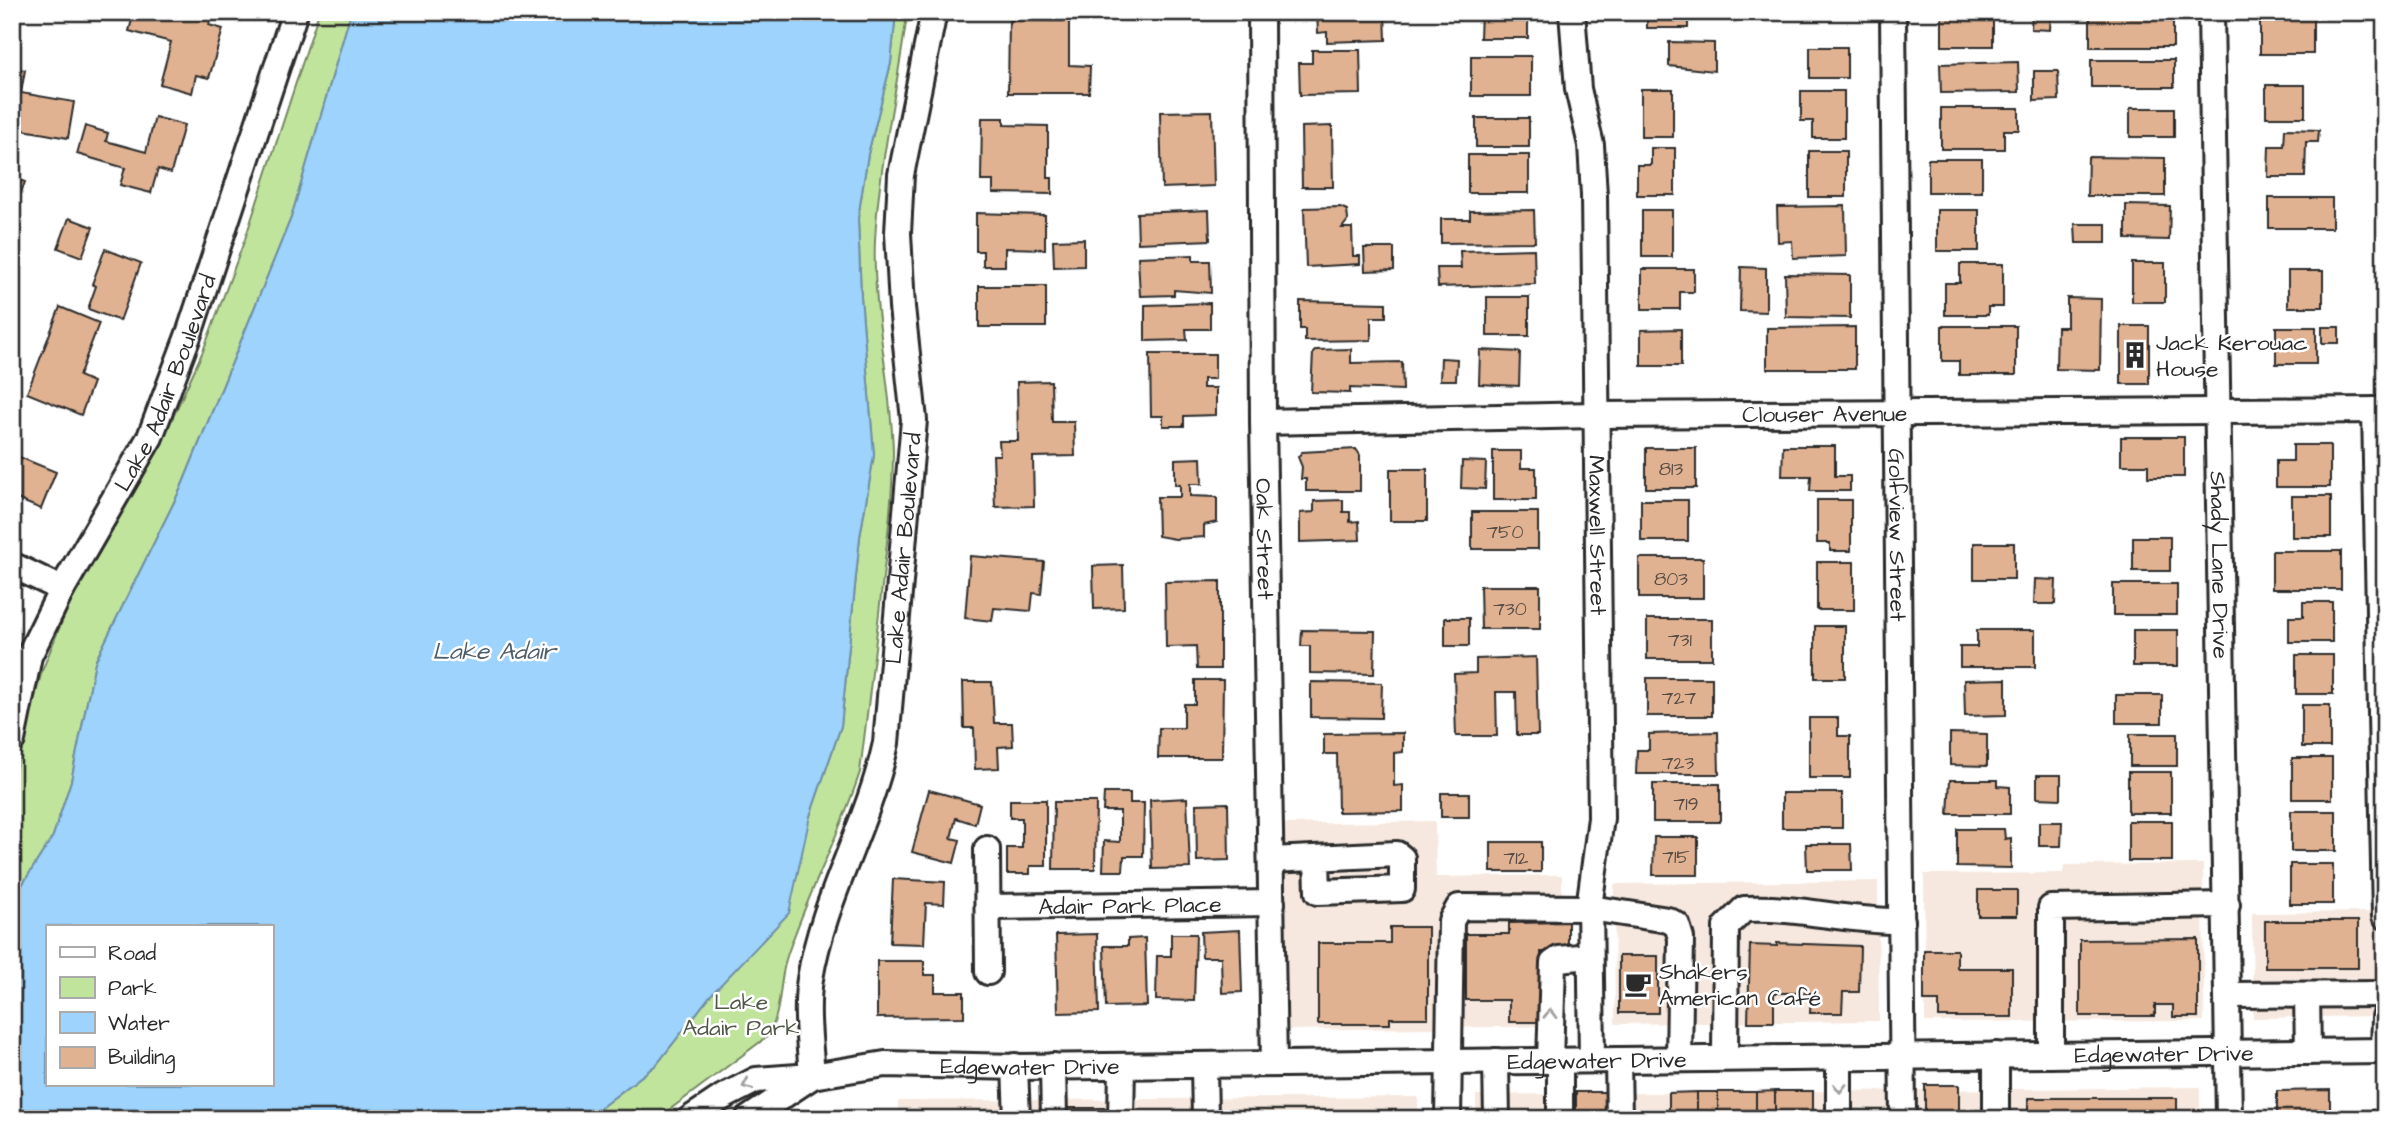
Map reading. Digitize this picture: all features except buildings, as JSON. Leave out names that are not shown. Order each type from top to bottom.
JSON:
[{"type":"street","name":"Lake Adair Boulevard","points":[[12,740],[29,656],[62,589],[150,436],[190,331],[295,12]]},
{"type":"street","name":"Lake Adair Boulevard","points":[[812,1076],[808,1008],[813,967],[824,918],[877,785],[886,743],[914,420],[901,295],[898,233],[901,175],[934,12]]},
{"type":"street","name":"Oak Street","points":[[1261,12],[1263,422],[1274,1064]]},
{"type":"street","name":"Maxwell Street","points":[[1572,12],[1577,89],[1591,145],[1601,818],[1590,908],[1592,1060]]},
{"type":"street","name":"Golfview Street","points":[[1893,12],[1905,1056],[1903,1119]]},
{"type":"street","name":"Shady Lane Drive","points":[[2211,12],[2220,413],[2229,1119]]},
{"type":"street","points":[[2380,410],[2385,916]]},
{"type":"street","name":"Clouser Avenue","points":[[1263,422],[1595,415],[2380,410]]},
{"type":"street","points":[[12,565],[62,589]]},
{"type":"street","points":[[987,849],[988,972]]},
{"type":"street","points":[[1271,860],[1317,859]]},
{"type":"street","name":"Adair Park Place","points":[[988,907],[1272,903]]},
{"type":"street","points":[[2051,1055],[2051,908],[2227,905]]},
{"type":"street","points":[[1448,1119],[1451,921],[1456,911],[1465,907],[1590,908],[1668,920],[1677,925],[1681,937],[1679,1059]]},
{"type":"street","points":[[1725,1058],[1726,927],[1744,909],[1776,907],[1866,922],[1902,921]]},
{"type":"street","points":[[1560,1119],[1551,968],[1559,959],[1591,956]]},
{"type":"street","points":[[2228,996],[2385,994]]},
{"type":"street","points":[[2307,996],[2308,1052]]},
{"type":"street","points":[[2384,1051],[2385,1017]]},
{"type":"street","name":"Edgewater Drive","points":[[690,1119],[723,1097],[756,1080],[812,1076],[885,1064],[1116,1066],[2384,1051]]},
{"type":"street","points":[[1996,1055],[1996,1119]]},
{"type":"street","points":[[1839,1057],[1839,1119]]},
{"type":"street","points":[[1618,1060],[1619,1119]]},
{"type":"street","points":[[1496,1061],[1497,1119]]},
{"type":"street","points":[[1204,1065],[1205,1119]]},
{"type":"street","points":[[1015,1066],[1017,1119]]},
{"type":"street","points":[[1053,1066],[1054,1119]]},
{"type":"street","points":[[1111,1119],[1116,1066]]},
{"type":"street","points":[[1116,1066],[1121,1119]]},
{"type":"street","name":"Edgewater Drive","points":[[748,1119],[812,1076]]},
{"type":"shaded area","points":[[1435,821],[1436,877],[1562,875],[1564,1026],[1288,1030],[1285,824]]},
{"type":"shaded area","points":[[2203,864],[2204,1021],[1925,1022],[1924,874],[2063,873],[2064,865]]},
{"type":"shaded area","points":[[1878,881],[1879,1021],[1615,1024],[1614,884]]},
{"type":"shaded area","points":[[2385,912],[2385,1016],[2253,1018],[2252,913]]},
{"type":"shaded area","points":[[2200,1087],[2200,1119],[1476,1119],[1476,1095]]},
{"type":"shaded area","points":[[1418,1097],[1418,1119],[898,1119],[898,1101]]},
{"type":"green space","points":[[319,12],[351,12],[291,218],[181,488],[95,662],[71,781],[53,836],[12,901],[12,781],[42,671],[67,609],[158,450],[203,351],[245,239]]},
{"type":"green space","name":"Lake Adair Park","points":[[896,12],[907,12],[907,15],[884,155],[875,240],[876,293],[892,424],[892,482],[860,772],[788,953],[776,1016],[768,1036],[657,1119],[586,1119],[657,1064],[710,996],[810,816],[841,726],[860,537],[874,455],[861,297],[858,218],[868,154],[891,63]]},
{"type":"water","name":"Lake Adair","points":[[351,12],[896,12],[891,63],[868,154],[858,218],[861,297],[874,455],[860,537],[841,726],[810,816],[789,913],[710,996],[657,1064],[586,1119],[12,1119],[12,901],[53,836],[71,781],[95,662],[181,488],[291,218]]},
{"type":"place","name":"Jack Kerouac House","points":[[2135,355]]},
{"type":"place","name":"Shakers American Café","points":[[1638,984]]}]
